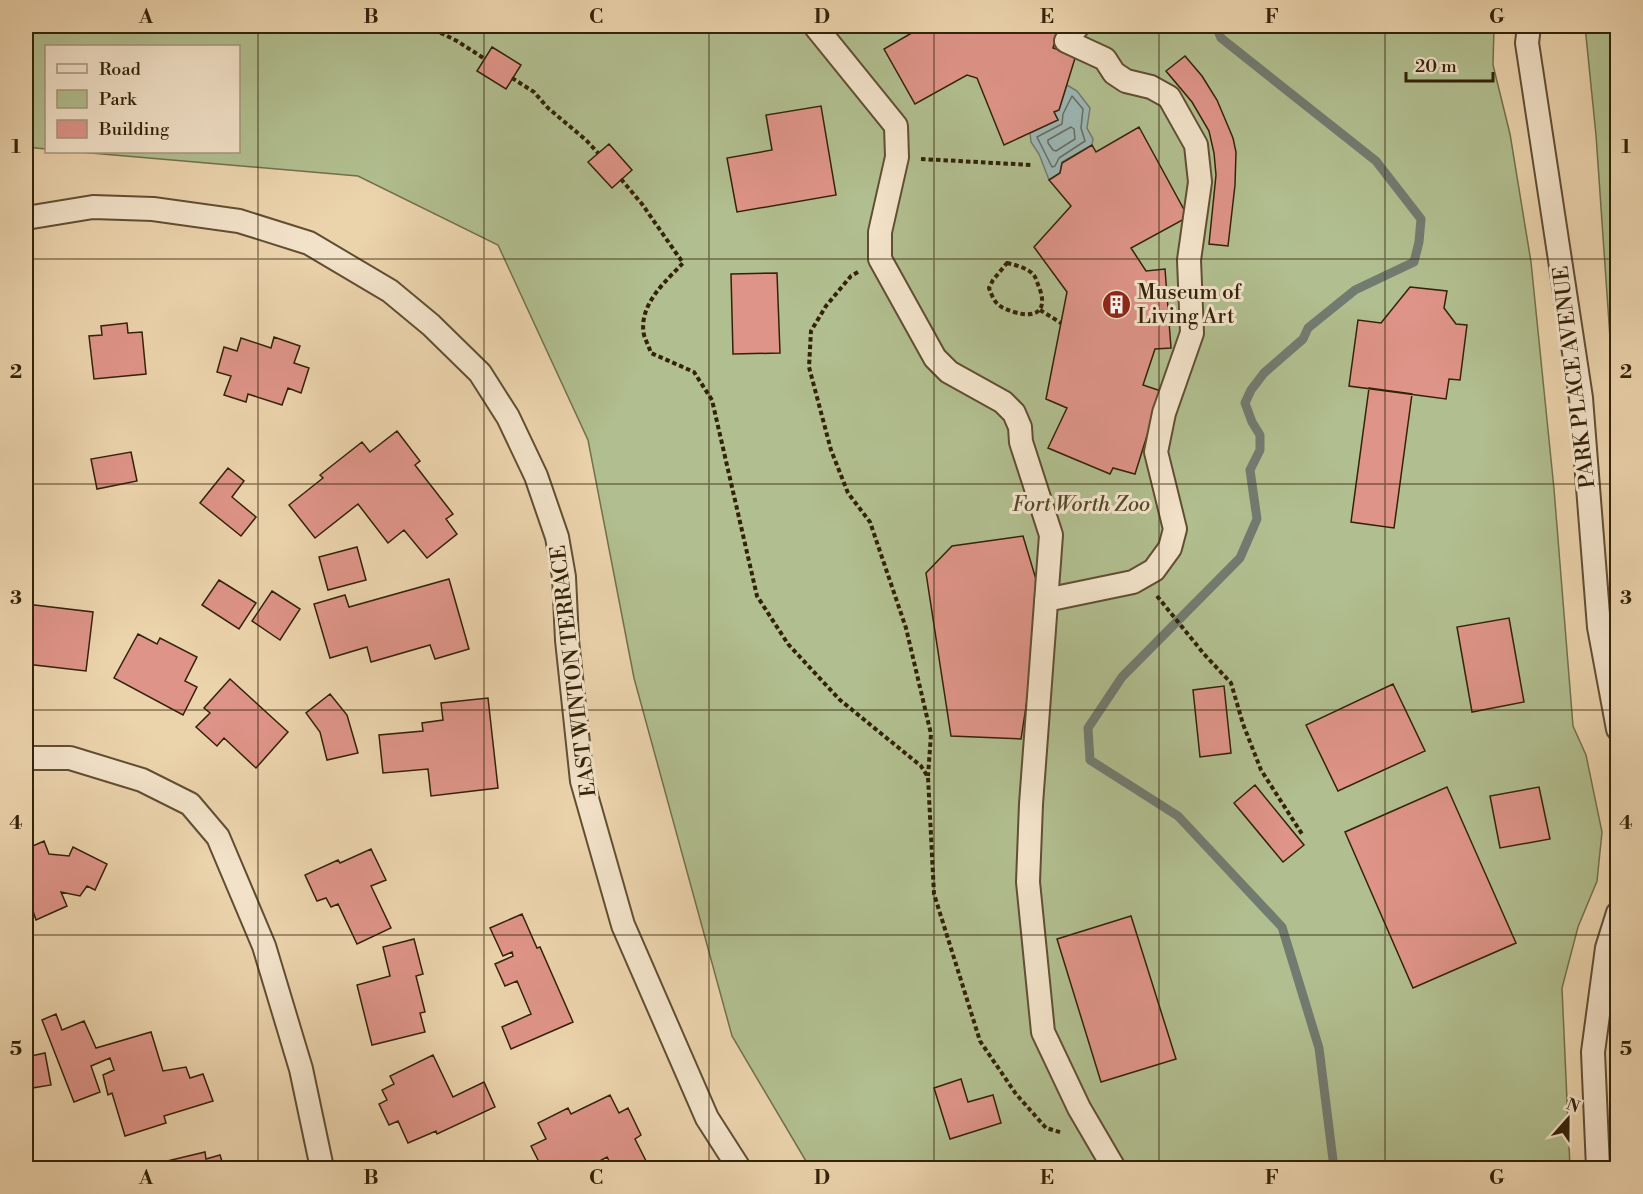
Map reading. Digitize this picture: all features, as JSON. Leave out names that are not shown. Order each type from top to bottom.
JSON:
[{"type":"street","points":[[814,26],[896,126],[897,157],[880,232],[880,260],[935,358],[949,372],[1004,402],[1014,413],[1051,535],[1031,804],[1028,882],[1036,965],[1043,1032],[1079,1108],[1113,1168]]},
{"type":"street","points":[[1046,600],[1133,582],[1154,570],[1170,548],[1175,529],[1156,452],[1164,413],[1192,333],[1189,260],[1200,183],[1196,145],[1169,97],[1151,87],[1126,81],[1114,73],[1105,59],[1066,41],[1078,26]]},
{"type":"street","name":"PARK PLACE AVENUE","points":[[1529,26],[1527,43],[1581,398],[1599,627],[1617,729]]},
{"type":"street","name":"EAST WINTON TERRACE","points":[[26,218],[93,207],[153,209],[239,221],[309,243],[390,291],[431,326],[480,374],[508,417],[536,476],[557,537],[564,577],[567,640],[582,781],[623,925],[707,1118],[739,1168]]},
{"type":"street","points":[[26,758],[70,758],[142,780],[190,804],[218,837],[264,946],[301,1069],[322,1168]]},
{"type":"street","points":[[1598,1168],[1593,1052],[1607,948],[1617,913]]},
{"type":"path","points":[[427,26],[457,41],[484,59]]},
{"type":"path","points":[[512,78],[534,92],[548,108],[598,153]]},
{"type":"path","points":[[897,157],[1032,165]]},
{"type":"path","points":[[621,179],[642,204],[683,263],[659,288],[648,305],[644,334],[651,353],[694,372],[712,400],[758,596],[788,644],[840,700],[921,766],[928,777]]},
{"type":"path","points":[[880,260],[851,276],[826,306],[811,331],[809,368],[831,450],[848,493],[870,522],[906,628],[931,734],[928,777],[934,894],[980,1041],[1016,1094],[1046,1128],[1099,1142]]},
{"type":"path","points":[[1007,263],[1021,267],[1034,275],[1044,298],[1040,310],[1026,316],[1000,308],[990,288],[993,280],[1007,263]]},
{"type":"path","points":[[1040,310],[1061,323]]},
{"type":"path","points":[[1155,593],[1203,654],[1231,683],[1243,724],[1262,770],[1302,834]]},
{"type":"green space","name":"Fort Worth Zoo","points":[[26,26],[1494,26],[1493,65],[1510,134],[1531,262],[1554,489],[1573,726],[1586,755],[1602,832],[1597,881],[1578,927],[1562,988],[1570,1168],[810,1168],[732,1036],[634,678],[588,440],[498,245],[358,176],[91,153],[240,153],[240,45],[45,45],[45,149],[26,147]]},
{"type":"green space","points":[[1585,26],[1617,26],[1617,439],[1596,135]]},
{"type":"water","points":[[1067,85],[1077,91],[1090,108],[1087,128],[1093,139],[1092,145],[1062,162],[1060,173],[1049,180],[1039,154],[1031,142],[1030,133],[1058,120],[1054,112],[1059,110]]},
{"type":"building","points":[[921,26],[1039,26],[1058,31],[1053,48],[1076,55],[1059,110],[1054,112],[1058,120],[1004,145],[977,78],[967,75],[915,104],[884,49]]},
{"type":"building","points":[[492,47],[521,65],[506,89],[477,71]]},
{"type":"building","points":[[1185,56],[1202,76],[1217,100],[1233,138],[1236,152],[1235,185],[1228,246],[1209,244],[1216,175],[1209,131],[1192,102],[1166,71]]},
{"type":"building","points":[[821,106],[836,195],[737,212],[727,158],[772,150],[766,115]]},
{"type":"building","name":"Museum of Living Art","points":[[1139,127],[1188,217],[1131,248],[1146,271],[1165,269],[1171,348],[1155,349],[1143,385],[1161,391],[1135,474],[1113,468],[1110,474],[1048,448],[1067,408],[1046,399],[1067,292],[1034,247],[1071,206],[1049,180],[1060,173],[1062,163],[1092,145],[1096,152]]},
{"type":"building","points":[[609,144],[632,170],[612,188],[588,162]]},
{"type":"building","points":[[777,273],[780,353],[733,354],[731,274]]},
{"type":"building","points":[[1410,287],[1447,291],[1444,308],[1456,324],[1467,325],[1460,380],[1449,379],[1446,399],[1349,386],[1358,320],[1381,323]]},
{"type":"building","points":[[127,323],[128,333],[142,332],[146,374],[94,379],[89,336],[102,335],[101,326]]},
{"type":"building","points":[[274,337],[300,346],[294,363],[309,368],[301,393],[288,388],[282,405],[248,394],[246,402],[224,395],[231,376],[217,372],[224,347],[237,351],[241,338],[271,348]]},
{"type":"building","points":[[1369,388],[1412,394],[1394,528],[1351,522]]},
{"type":"building","points":[[397,431],[420,461],[415,465],[453,514],[446,519],[457,534],[427,558],[404,530],[388,543],[358,504],[315,538],[289,505],[323,478],[320,475],[362,442],[370,452]]},
{"type":"building","points":[[131,452],[137,481],[97,489],[91,459]]},
{"type":"building","points":[[228,468],[244,481],[232,497],[256,517],[241,536],[200,503]]},
{"type":"building","points":[[1023,536],[1038,586],[1037,635],[1021,739],[951,736],[926,573],[952,546]]},
{"type":"building","points":[[357,547],[366,580],[328,590],[319,557]]},
{"type":"building","points":[[449,579],[469,649],[435,659],[430,645],[371,662],[367,647],[330,658],[314,604],[345,595],[349,607]]},
{"type":"building","points":[[219,580],[256,603],[239,629],[202,605]]},
{"type":"building","points":[[272,591],[300,609],[280,640],[252,621]]},
{"type":"building","points":[[26,604],[93,612],[86,671],[26,664]]},
{"type":"building","points":[[1509,618],[1524,702],[1472,712],[1457,627]]},
{"type":"building","points":[[138,634],[157,644],[160,638],[197,657],[185,681],[197,687],[183,715],[114,678]]},
{"type":"building","points":[[230,679],[288,732],[256,768],[224,738],[217,746],[196,727],[210,713],[204,708]]},
{"type":"building","points":[[1393,684],[1425,751],[1338,791],[1306,725]]},
{"type":"building","points":[[1224,686],[1231,753],[1200,757],[1193,690]]},
{"type":"building","points":[[330,694],[347,715],[358,753],[327,760],[320,732],[306,713]]},
{"type":"building","points":[[488,698],[498,788],[431,796],[428,769],[383,773],[379,735],[423,731],[422,723],[443,720],[441,703]]},
{"type":"building","points":[[1255,785],[1304,845],[1283,862],[1234,803]]},
{"type":"building","points":[[1447,787],[1516,943],[1413,988],[1345,832]]},
{"type":"building","points":[[1539,787],[1550,839],[1500,848],[1490,796]]},
{"type":"building","points":[[44,841],[49,854],[69,856],[73,847],[107,864],[95,890],[87,886],[80,896],[61,892],[67,906],[36,920],[30,902],[26,903],[26,849]]},
{"type":"building","points":[[371,849],[386,880],[371,886],[391,928],[357,944],[338,904],[331,907],[326,898],[317,901],[305,875],[338,860],[340,863]]},
{"type":"building","points":[[522,914],[537,948],[540,947],[573,1022],[511,1049],[502,1027],[531,1014],[517,981],[505,986],[495,964],[513,956],[512,952],[503,956],[490,928]]},
{"type":"building","points":[[1131,916],[1176,1059],[1101,1082],[1057,939]]},
{"type":"building","points":[[414,939],[423,974],[416,976],[425,1012],[420,1013],[425,1032],[372,1045],[357,985],[390,976],[383,947]]},
{"type":"building","points":[[56,1014],[62,1030],[84,1021],[96,1048],[151,1032],[163,1071],[186,1067],[190,1078],[203,1074],[213,1101],[164,1116],[166,1123],[125,1136],[112,1093],[108,1095],[103,1075],[114,1070],[110,1058],[91,1066],[100,1092],[74,1102],[42,1020]]},
{"type":"building","points":[[26,1024],[31,1054],[26,1055]]},
{"type":"building","points":[[45,1053],[51,1085],[26,1089],[26,1057]]},
{"type":"building","points":[[433,1055],[453,1097],[484,1082],[495,1107],[437,1134],[436,1131],[408,1143],[398,1121],[389,1125],[379,1104],[387,1100],[382,1090],[394,1084],[390,1076]]},
{"type":"building","points":[[961,1079],[968,1102],[993,1095],[1001,1123],[950,1139],[934,1088]]},
{"type":"building","points":[[610,1095],[619,1113],[628,1108],[641,1135],[635,1139],[647,1163],[637,1168],[613,1168],[607,1157],[587,1168],[542,1168],[531,1146],[546,1139],[538,1123],[568,1108],[571,1114]]},
{"type":"building","points":[[205,1152],[206,1159],[220,1155],[224,1168],[169,1168],[167,1161]]},
{"type":"building","points":[[124,1162],[125,1168],[95,1168]]},
{"type":"waterway","points":[[1216,26],[1221,38],[1376,161],[1421,219],[1419,242],[1414,262],[1355,290],[1308,328],[1303,339],[1264,373],[1251,390],[1245,403],[1260,435],[1260,450],[1250,470],[1257,519],[1240,558],[1122,677],[1088,728],[1090,760],[1178,816],[1282,927],[1319,1048],[1334,1168]]},
{"type":"place","name":"Museum of Living Art","points":[[1116,304]]}]
